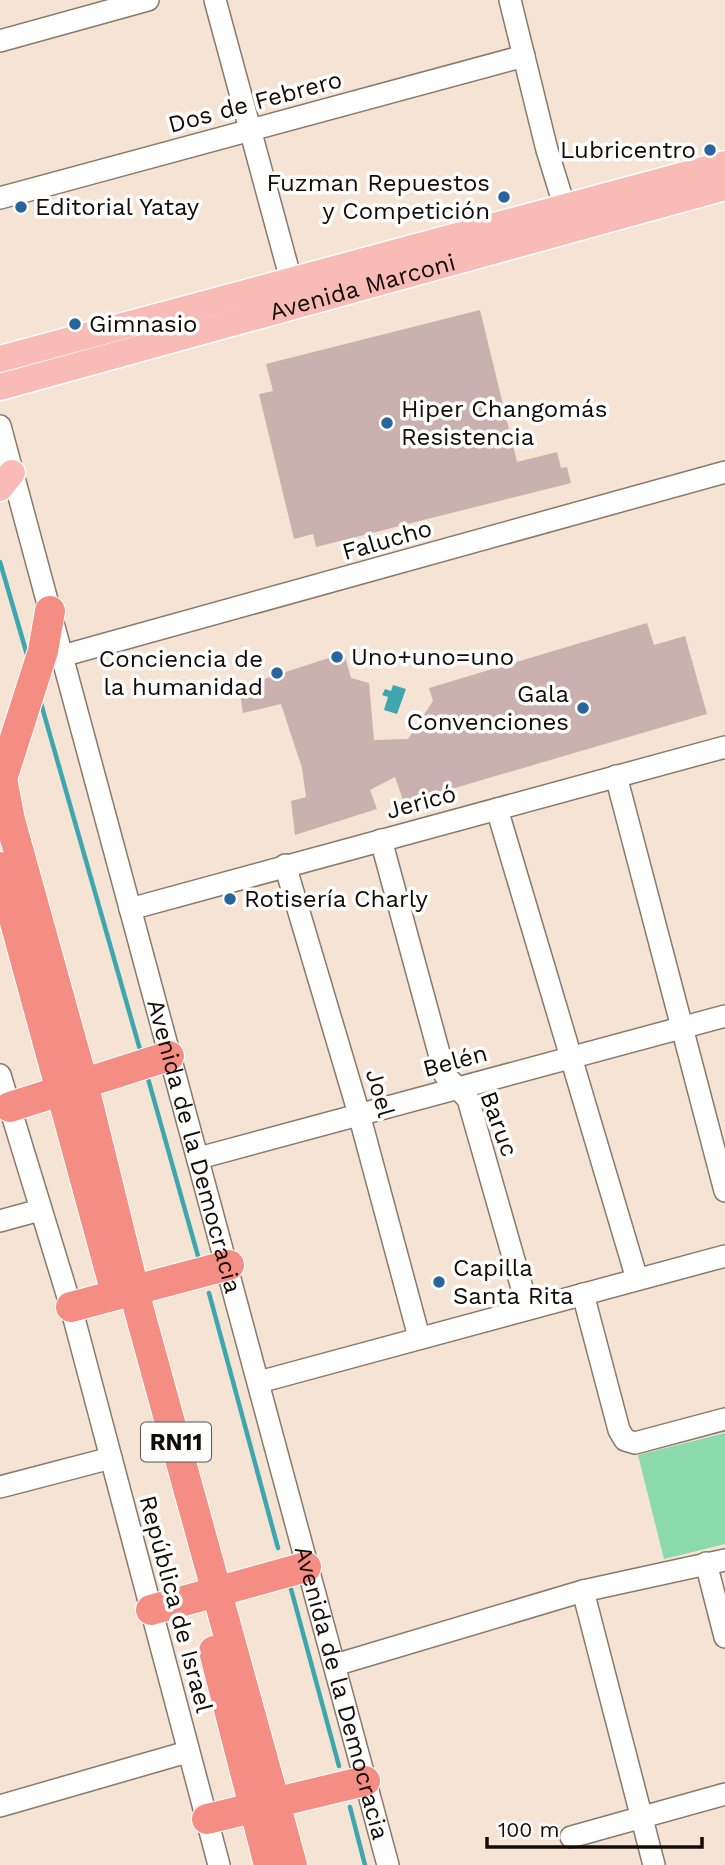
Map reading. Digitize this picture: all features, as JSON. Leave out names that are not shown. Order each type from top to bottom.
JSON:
[{"type":"highway","points":[[1,773],[43,672],[43,651],[50,611]]},
{"type":"highway","name":"RN11","points":[[1,773],[73,1085],[86,1190],[126,1294],[266,1805],[292,1865]]},
{"type":"highway","name":"RN11","points":[[0,867],[73,1085]]},
{"type":"highway","points":[[5,1107],[169,1056]]},
{"type":"highway","points":[[71,1307],[229,1265]]},
{"type":"highway","points":[[151,1609],[306,1567]]},
{"type":"highway","points":[[207,1819],[365,1780]]},
{"type":"highway","name":"RN11","points":[[266,1805],[269,1865]]},
{"type":"main road","name":"Avenida Marconi","points":[[0,387],[299,307],[725,164]]},
{"type":"main road","name":"Avenida Marconi","points":[[0,359],[289,280],[567,217],[725,187]]},
{"type":"street","points":[[0,41],[148,0]]},
{"type":"street","points":[[215,0],[289,280],[299,307]]},
{"type":"street","points":[[510,0],[567,217]]},
{"type":"street","name":"Dos de Febrero","points":[[0,198],[524,56]]},
{"type":"street","points":[[0,426],[6,480],[50,611]]},
{"type":"street","name":"Falucho","points":[[43,672],[725,472]]},
{"type":"street","name":"Avenida de la Democracia","points":[[43,672],[130,909],[229,1265],[306,1567],[388,1865]]},
{"type":"street","name":"Jericó","points":[[130,909],[725,747]]},
{"type":"street","points":[[616,776],[725,1191]]},
{"type":"street","points":[[497,809],[573,1056],[637,1279]]},
{"type":"street","name":"Baruc","points":[[382,840],[445,1075],[468,1099],[528,1309]]},
{"type":"street","name":"Joel","points":[[285,865],[359,1114],[419,1337]]},
{"type":"street","name":"Belén","points":[[199,1158],[725,1016]]},
{"type":"street","name":"República de Israel","points":[[0,1075],[5,1107],[71,1307],[219,1865]]},
{"type":"street","points":[[0,1221],[40,1210]]},
{"type":"street","points":[[259,1381],[725,1256]]},
{"type":"street","points":[[583,1294],[625,1440],[635,1443],[725,1419]]},
{"type":"street","points":[[0,1487],[111,1458]]},
{"type":"street","points":[[334,1665],[583,1591],[715,1562],[725,1637]]},
{"type":"street","points":[[583,1591],[654,1865]]},
{"type":"street","points":[[0,1807],[187,1752]]},
{"type":"street","points":[[571,1837],[725,1794]]},
{"type":"green space","points":[[725,1433],[725,1544],[664,1559],[638,1455]]},
{"type":"water","points":[[393,685],[406,689],[397,714],[384,710],[388,697],[382,695],[385,689],[391,691]]},
{"type":"building","name":"Hiper Changomás Resistencia","points":[[480,310],[517,462],[557,452],[561,468],[567,467],[571,483],[316,547],[313,534],[294,539],[259,394],[273,391],[266,364]]},
{"type":"building","points":[[647,623],[654,645],[685,636],[707,714],[404,803],[395,777],[370,790],[377,809],[295,835],[291,801],[306,797],[302,768],[281,704],[243,713],[239,687],[344,653],[351,678],[369,683],[374,740],[408,739],[433,701],[429,688]]},
{"type":"waterway","points":[[0,562],[28,658]]},
{"type":"waterway","points":[[40,700],[141,1053]]},
{"type":"waterway","points":[[147,1075],[198,1256]]},
{"type":"waterway","points":[[209,1293],[278,1548]]},
{"type":"waterway","points":[[291,1589],[339,1766]]},
{"type":"waterway","points":[[350,1807],[365,1865]]},
{"type":"place","name":"Lubricentro","points":[[710,150]]},
{"type":"place","name":"Fuzman Repuestos y Competición","points":[[504,197]]},
{"type":"place","name":"Editorial Yatay","points":[[21,207]]},
{"type":"place","name":"Gimnasio","points":[[75,324]]},
{"type":"place","name":"Hiper Changomás Resistencia","points":[[387,423]]},
{"type":"place","name":"Uno+uno=uno","points":[[337,657]]},
{"type":"place","name":"Conciencia de la humanidad","points":[[277,673]]},
{"type":"place","name":"Gala Convenciones","points":[[583,708]]},
{"type":"place","name":"Rotisería Charly","points":[[230,899]]},
{"type":"place","name":"Capilla Santa Rita","points":[[439,1282]]}]
